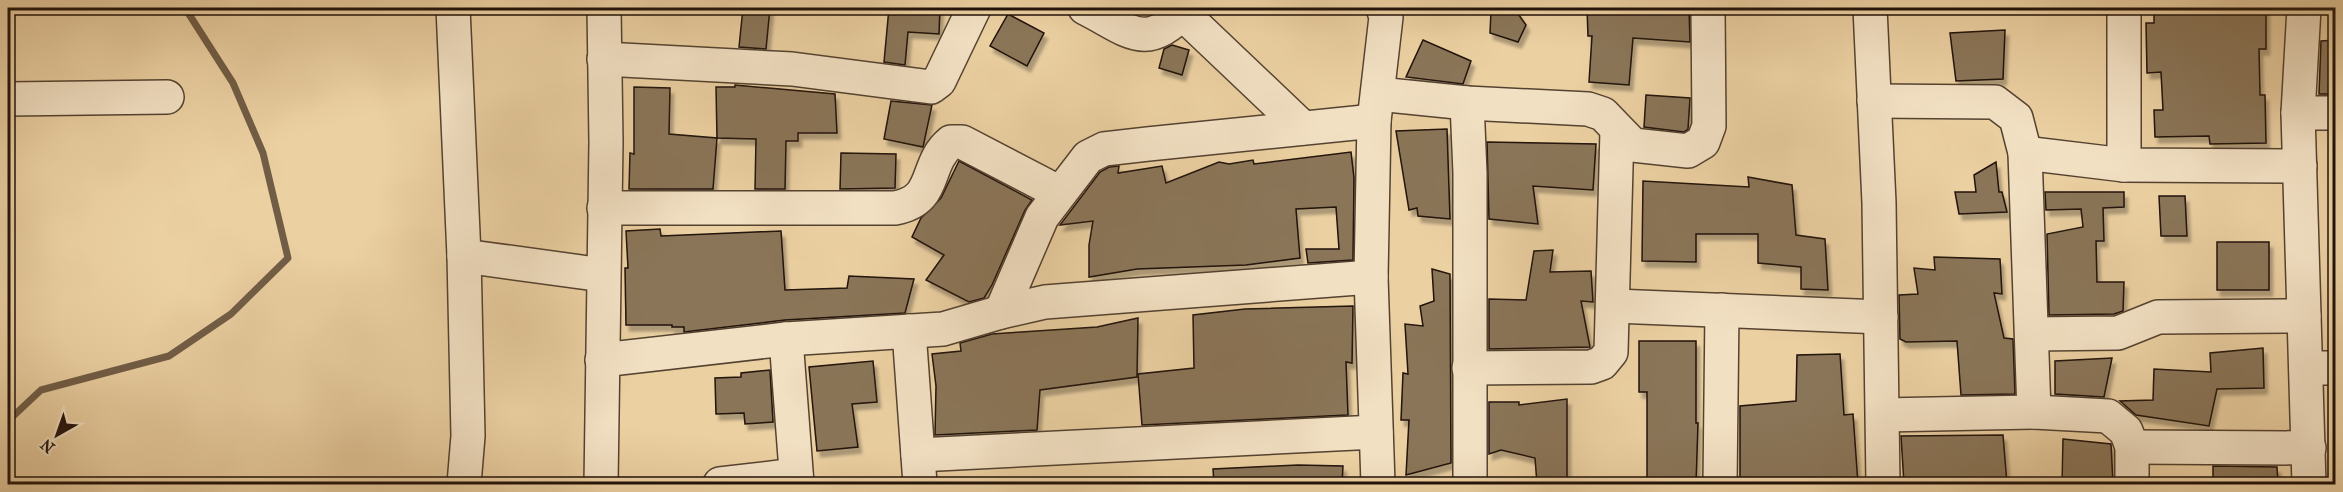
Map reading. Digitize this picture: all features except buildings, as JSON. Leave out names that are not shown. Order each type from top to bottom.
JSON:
[{"type":"street","points":[[453,8],[464,256],[468,436],[464,484]]},
{"type":"street","points":[[601,484],[604,8]]},
{"type":"street","points":[[604,59],[792,69],[931,87],[939,81],[975,8]]},
{"type":"street","points":[[1085,8],[1143,36],[1154,34],[1184,10],[1303,128]]},
{"type":"street","points":[[1378,484],[1371,277],[1376,108],[1386,16],[1383,8]]},
{"type":"street","points":[[1001,312],[1042,217],[1058,192],[1088,157],[1104,149],[1303,128],[1376,108],[1467,104],[1588,109],[1603,114],[1633,145],[1688,151],[1703,142],[1709,126],[1708,8]]},
{"type":"street","points":[[1870,8],[1881,317],[1883,484]]},
{"type":"street","points":[[2124,8],[2124,165]]},
{"type":"street","points":[[2304,8],[2298,113],[2304,316],[2321,368],[2309,448],[2309,484]]},
{"type":"street","points":[[8,99],[167,97]]},
{"type":"street","points":[[1874,101],[1995,102],[2016,118],[2025,153],[2034,412]]},
{"type":"street","points":[[1467,104],[1470,173],[1470,484]]},
{"type":"street","points":[[2298,113],[2336,113]]},
{"type":"street","points":[[1469,368],[1591,367],[1602,363],[1611,352],[1617,130]]},
{"type":"street","points":[[604,208],[895,208],[912,205],[924,194],[943,149],[951,142],[962,142],[1058,192]]},
{"type":"street","points":[[2025,153],[2124,165],[2300,166]]},
{"type":"street","points":[[464,256],[603,275]]},
{"type":"street","points":[[602,360],[786,339],[943,329],[1045,302],[1371,277]]},
{"type":"street","points":[[1614,306],[1881,317]]},
{"type":"street","points":[[1720,484],[1722,310]]},
{"type":"street","points":[[2032,334],[2118,333],[2158,317],[2304,316]]},
{"type":"street","points":[[909,331],[919,470],[1376,432]]},
{"type":"street","points":[[720,484],[797,480],[786,339]]},
{"type":"street","points":[[1883,414],[2034,412],[2108,416],[2126,431],[2132,447],[2132,484]]},
{"type":"street","points":[[2132,447],[2309,448]]},
{"type":"waterway","points":[[8,421],[41,390],[169,356],[231,314],[288,258],[263,153],[233,83],[185,8]]}]
